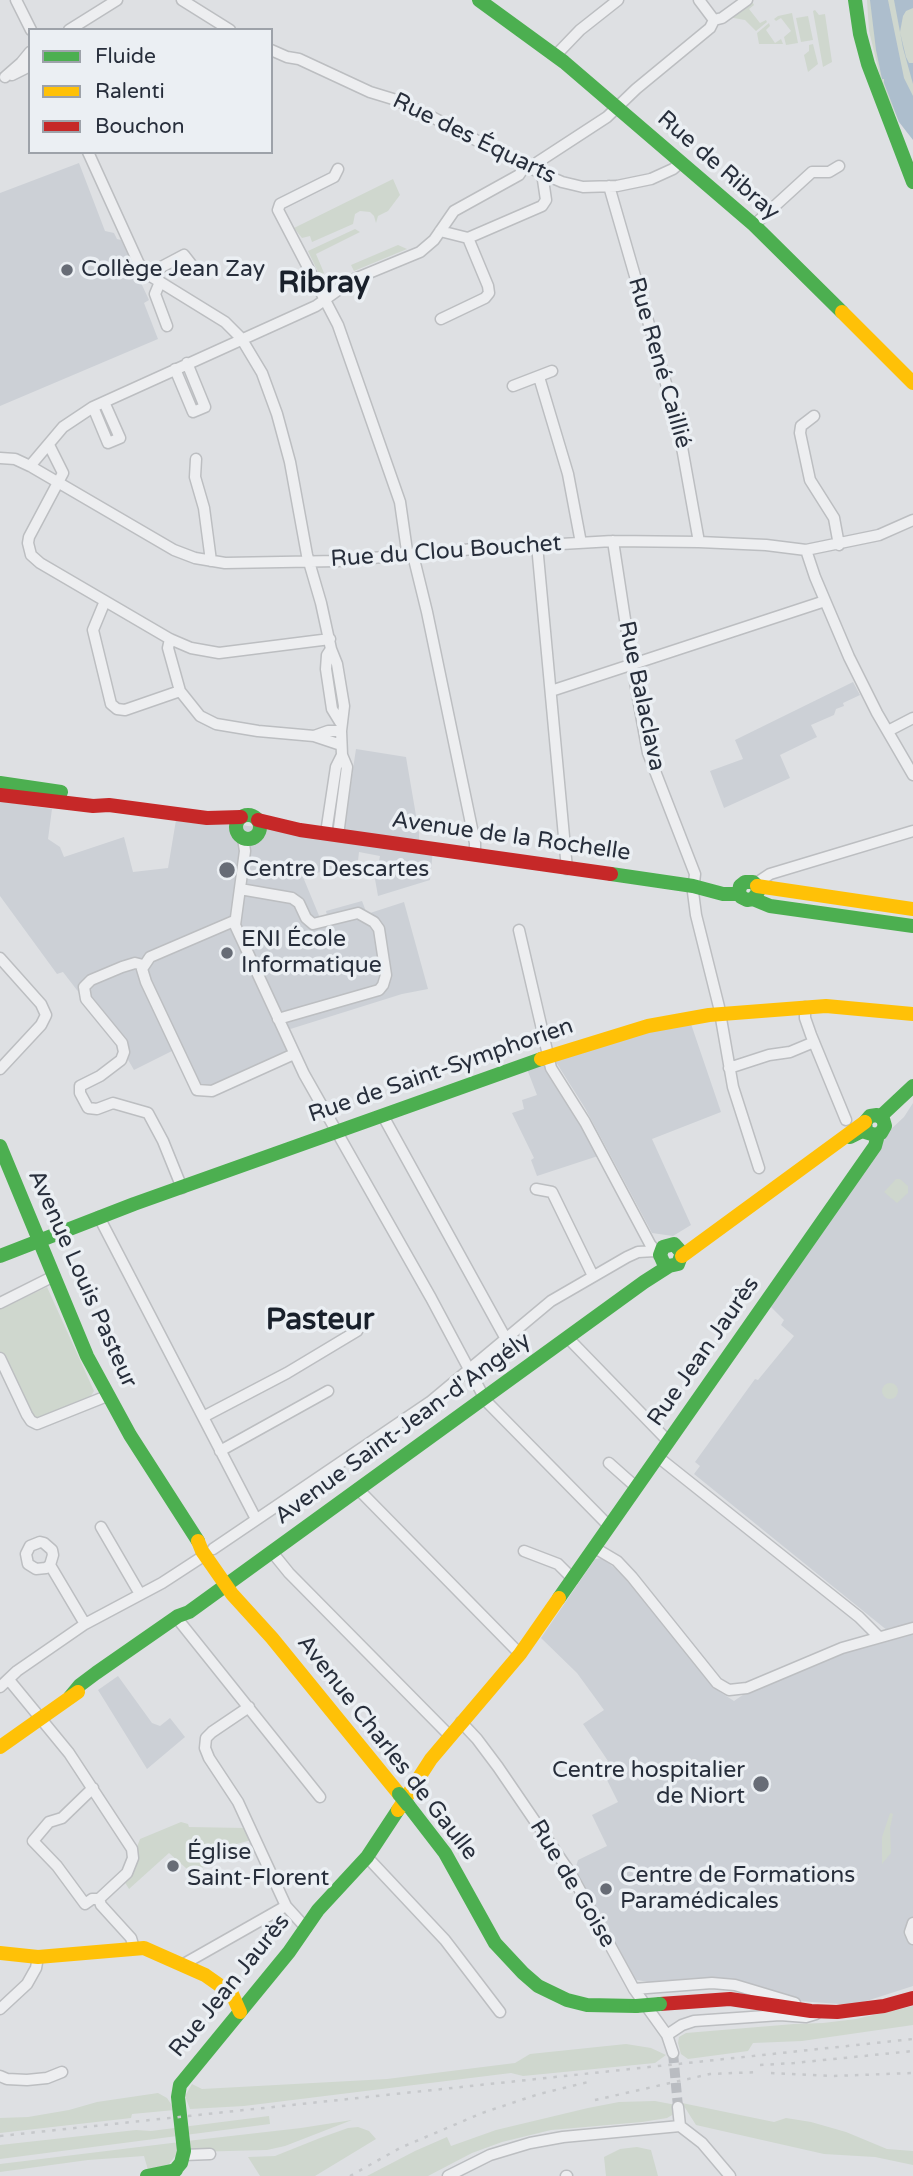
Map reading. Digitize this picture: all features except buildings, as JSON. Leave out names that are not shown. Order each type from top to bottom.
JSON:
[{"type":"main road","points":[[855,0],[859,34],[868,64],[913,182]]},
{"type":"main road","name":"Rue de Ribray","points":[[485,2],[556,55],[754,225],[913,383]]},
{"type":"main road","name":"Avenue de la Rochelle","points":[[0,783],[93,798],[109,805]]},
{"type":"main road","name":"Avenue de la Rochelle","points":[[0,795],[207,818],[248,832],[300,830],[715,890],[749,890],[913,909]]},
{"type":"main road","name":"Avenue de la Rochelle","points":[[749,890],[770,906],[913,926]]},
{"type":"main road","name":"Rue de Saint-Symphorien","points":[[0,1255],[547,1056],[662,1023],[720,1014],[827,1006],[913,1014]]},
{"type":"main road","name":"Avenue Saint-Jean-d'Angély","points":[[874,1127],[913,1086]]},
{"type":"main road","name":"Avenue Saint-Jean-d'Angély","points":[[0,1747],[70,1697],[88,1679],[182,1617],[644,1282],[667,1254],[708,1236],[828,1150],[874,1127],[913,1093]]},
{"type":"main road","name":"Rue Jean Jaurès","points":[[184,2155],[178,2097],[180,2085],[289,1952],[326,1901],[368,1857],[449,1735],[520,1654],[871,1150],[877,1141],[874,1127]]},
{"type":"main road","name":"Avenue Louis Pasteur","points":[[0,1146],[87,1356],[107,1396],[229,1583]]},
{"type":"main road","name":"Avenue Charles de Gaulle","points":[[229,1583],[264,1622],[272,1638],[445,1853],[495,1943],[538,1986],[567,2000],[587,2005],[636,2006],[730,1999],[822,2012],[869,2008],[913,1998]]},
{"type":"main road","points":[[0,1953],[37,1957],[134,1948],[151,1950],[199,1972],[226,1990],[236,1999],[238,2013]]},
{"type":"main road","points":[[182,1965],[238,2013]]},
{"type":"main road","points":[[226,1990],[239,1994],[256,1992]]},
{"type":"main road","name":"Avenue Charles de Gaulle","points":[[869,2008],[913,1990]]},
{"type":"main road","points":[[151,2175],[173,2173],[184,2155]]},
{"type":"street","points":[[16,0],[30,28]]},
{"type":"street","points":[[97,12],[107,0]]},
{"type":"street","points":[[71,28],[117,0]]},
{"type":"street","points":[[556,55],[580,30],[618,0]]},
{"type":"street","points":[[699,0],[715,20]]},
{"type":"street","points":[[30,466],[63,427],[93,407],[326,300],[352,280],[421,252],[454,211],[533,169],[538,162],[617,108],[704,33],[715,20],[747,0]]},
{"type":"street","points":[[186,1],[227,28]]},
{"type":"street","name":"Rue des Équarts","points":[[273,51],[299,59],[370,92],[393,99],[533,169],[576,186],[609,186],[651,179],[680,163]]},
{"type":"street","points":[[2,78],[28,54]]},
{"type":"street","points":[[2,78],[28,67]]},
{"type":"street","points":[[89,154],[136,260],[148,274],[225,322],[241,338],[262,373],[277,414],[330,644],[326,669],[332,709],[340,726],[347,767],[332,834]]},
{"type":"street","points":[[754,225],[813,172],[829,172],[839,166]]},
{"type":"street","points":[[338,169],[334,177],[280,204],[278,208],[338,325],[402,511],[407,551],[414,559],[427,612],[475,843],[475,855]]},
{"type":"street","points":[[440,231],[468,238],[542,206],[546,195],[533,169]]},
{"type":"street","name":"Rue René Caillié","points":[[609,186],[678,425],[699,542]]},
{"type":"street","points":[[441,319],[485,298],[489,293],[468,238]]},
{"type":"street","points":[[148,274],[184,255],[191,264]]},
{"type":"street","points":[[160,282],[155,294],[167,326]]},
{"type":"street","points":[[175,369],[193,412],[205,407],[187,363]]},
{"type":"street","points":[[513,386],[552,371]]},
{"type":"street","points":[[538,377],[568,474],[581,542]]},
{"type":"street","points":[[93,407],[108,443],[120,438],[104,402]]},
{"type":"street","points":[[814,416],[801,426],[800,433],[810,480],[834,518],[839,545]]},
{"type":"street","points":[[49,444],[62,473],[29,537],[29,548],[40,563],[180,644],[219,653],[330,644]]},
{"type":"street","name":"Rue du Clou Bouchet","points":[[0,458],[15,459],[30,466],[174,550],[211,561],[248,564],[613,541],[766,545],[807,550],[879,535],[913,520]]},
{"type":"street","points":[[196,458],[194,477],[204,508],[211,561]]},
{"type":"street","name":"Rue Balaclava","points":[[613,541],[648,753],[695,874],[693,887],[696,915],[720,1014],[729,1068],[759,1168]]},
{"type":"street","points":[[537,545],[567,869]]},
{"type":"street","points":[[807,550],[849,657],[913,775]]},
{"type":"street","points":[[106,601],[93,630],[111,704],[117,709],[125,710],[180,691]]},
{"type":"street","points":[[551,691],[825,601]]},
{"type":"street","points":[[170,639],[168,648],[173,658],[180,691],[196,713],[216,724],[314,736],[342,750]]},
{"type":"street","points":[[173,658],[180,644]]},
{"type":"street","points":[[888,731],[913,718]]},
{"type":"street","points":[[314,736],[340,726]]},
{"type":"street","points":[[749,890],[770,874],[913,831]]},
{"type":"street","points":[[248,832],[234,921],[294,1054],[492,1409],[609,1526]]},
{"type":"street","points":[[240,889],[292,898],[299,903],[313,924],[358,914],[374,922],[379,929],[386,975],[379,990],[278,1018]]},
{"type":"street","points":[[143,965],[150,957],[234,921]]},
{"type":"street","points":[[519,930],[547,1056],[554,1073],[586,1122],[644,1230],[667,1254]]},
{"type":"street","points":[[0,958],[41,1004],[46,1015],[41,1026],[0,1069]]},
{"type":"street","points":[[143,965],[135,963],[122,967],[92,980],[84,987],[86,999],[122,1043],[124,1052],[121,1059],[100,1076],[82,1084],[79,1089],[88,1108],[97,1109],[113,1103],[148,1114],[163,1141],[182,1188]]},
{"type":"street","points":[[143,965],[146,982],[197,1090],[212,1091],[294,1054]]},
{"type":"street","points":[[805,1007],[805,1018],[845,1120]]},
{"type":"street","points":[[729,1068],[769,1055],[790,1052],[814,1042]]},
{"type":"street","points":[[383,1116],[506,1339]]},
{"type":"street","points":[[536,1189],[552,1192],[593,1276]]},
{"type":"street","points":[[99,1217],[256,1519]]},
{"type":"street","points":[[0,1687],[17,1671],[85,1624],[170,1578],[430,1402],[551,1301],[638,1252],[667,1254]]},
{"type":"street","points":[[0,1303],[54,1276]]},
{"type":"street","points":[[203,1418],[287,1373],[357,1331],[363,1319]]},
{"type":"street","points":[[568,1338],[668,1441]]},
{"type":"street","points":[[0,1359],[31,1422],[37,1424],[107,1396]]},
{"type":"street","points":[[220,1451],[328,1391]]},
{"type":"street","points":[[658,1457],[875,1630],[879,1637]]},
{"type":"street","points":[[609,1463],[636,1487]]},
{"type":"street","points":[[358,1489],[520,1654]]},
{"type":"street","points":[[101,1527],[140,1594]]},
{"type":"street","points":[[595,1548],[617,1562],[632,1577],[709,1674],[723,1688],[729,1690],[741,1690],[842,1648],[908,1630]]},
{"type":"street","points":[[524,1551],[558,1564],[573,1579]]},
{"type":"street","points":[[272,1552],[289,1573],[449,1735]]},
{"type":"street","points":[[50,1565],[85,1624]]},
{"type":"street","points":[[182,1617],[320,1797]]},
{"type":"street","points":[[9,1680],[42,1718],[131,1846],[131,1865],[121,1880],[99,1899]]},
{"type":"street","points":[[249,1707],[212,1732],[206,1738],[205,1748],[250,1826],[286,1906],[306,1928]]},
{"type":"street","name":"Rue de Goise","points":[[460,1722],[498,1767],[571,1874],[634,1989],[667,2035],[673,2053]]},
{"type":"street","points":[[93,1788],[62,1818],[49,1822],[33,1841],[57,1866],[85,1904],[92,1899],[99,1899]]},
{"type":"street","points":[[368,1857],[445,1940],[500,2012]]},
{"type":"street","points":[[99,1899],[101,1905],[131,1938],[134,1948]]},
{"type":"street","points":[[182,1965],[286,1906]]},
{"type":"street","points":[[913,1923],[913,1939]]},
{"type":"street","points":[[0,2009],[27,1984],[36,1968],[37,1957]]},
{"type":"street","points":[[634,1989],[712,1983],[735,1985],[822,2012]]},
{"type":"street","points":[[667,2035],[694,2021],[780,2015],[807,2017],[822,2012]]},
{"type":"street","points":[[0,2076],[27,2080],[47,2078],[62,2072]]},
{"type":"street","points":[[678,2107],[680,2126]]},
{"type":"street","points":[[448,2176],[490,2155],[530,2143],[562,2137],[680,2126],[702,2143],[730,2176]]},
{"type":"street","points":[[184,2155],[211,2154]]},
{"type":"shaded area","points":[[867,0],[913,0],[913,118],[899,122],[882,84],[869,31]]},
{"type":"shaded area","points":[[752,1],[754,5],[749,9],[760,23],[766,20],[767,22],[756,31],[745,20],[728,17]]},
{"type":"shaded area","points":[[813,11],[819,15],[825,14],[832,62],[823,67]]},
{"type":"shaded area","points":[[792,13],[798,43],[786,45],[784,37],[791,31],[781,18],[776,21],[774,19]]},
{"type":"shaded area","points":[[808,16],[813,40],[801,42],[796,18]]},
{"type":"shaded area","points":[[769,23],[770,26],[766,30],[775,43],[781,39],[783,44],[759,44],[757,33]]},
{"type":"shaded area","points":[[813,44],[818,64],[808,72],[804,55],[809,51],[809,45]]},
{"type":"shaded area","name":"Collège Jean Zay","points":[[79,163],[105,231],[114,233],[117,239],[121,240],[149,300],[144,303],[158,339],[0,406],[0,193]]},
{"type":"shaded area","points":[[393,179],[400,195],[388,211],[378,216],[376,223],[370,212],[360,211],[355,214],[353,224],[312,242],[310,236],[302,238],[294,228]]},
{"type":"shaded area","points":[[355,229],[360,232],[316,254],[324,273],[320,276],[308,251]]},
{"type":"shaded area","points":[[398,245],[407,249],[354,271],[351,265]]},
{"type":"shaded area","points":[[853,682],[860,695],[843,703],[844,706],[836,709],[834,715],[811,725],[817,737],[780,755],[790,778],[724,808],[710,771],[743,759],[735,740]]},
{"type":"shaded area","points":[[356,749],[406,757],[419,847],[433,850],[430,880],[378,896],[371,873],[377,871],[380,856],[359,852],[358,861],[303,877],[320,918],[327,916],[326,911],[362,901],[367,914],[404,902],[428,989],[402,994],[284,1031],[294,1054],[201,1092],[176,1049],[134,1070],[120,1046],[63,972],[57,974],[0,896],[0,801],[52,809],[48,839],[60,847],[64,857],[124,837],[133,872],[168,868],[177,814],[248,826],[338,835],[344,828]]},
{"type":"shaded area","points":[[690,1021],[721,1112],[652,1139],[691,1225],[673,1236],[652,1233],[585,1108],[554,1059]]},
{"type":"shaded area","points":[[545,1063],[598,1156],[537,1176],[531,1160],[534,1158],[512,1113],[524,1109],[522,1100],[537,1095],[527,1069]]},
{"type":"shaded area","points":[[913,1103],[913,1624],[889,1628],[888,1631],[694,1474],[700,1466],[695,1462],[755,1379],[758,1380],[794,1336],[781,1325],[784,1320],[770,1306],[889,1131],[904,1117]]},
{"type":"shaded area","points":[[896,1179],[908,1186],[908,1193],[897,1203],[884,1192]]},
{"type":"shaded area","points":[[47,1287],[94,1391],[89,1399],[39,1421],[31,1416],[0,1351],[0,1309]]},
{"type":"shaded area","points":[[890,1383],[896,1385],[896,1397],[890,1399],[884,1397],[882,1391],[884,1385]]},
{"type":"shaded area","name":"Centre hospitalier de Niort","points":[[602,1558],[647,1602],[720,1692],[734,1701],[750,1690],[839,1654],[913,1631],[913,1986],[854,2005],[798,2001],[738,1981],[648,1982],[632,1979],[574,1873],[578,1860],[607,1846],[592,1815],[618,1802],[600,1766],[608,1761],[583,1724],[604,1710],[577,1673],[541,1638],[595,1559]]},
{"type":"shaded area","points":[[118,1676],[152,1723],[160,1726],[170,1718],[185,1737],[147,1769],[98,1690]]},
{"type":"shaded area","points":[[890,1813],[893,1814],[890,1828],[891,1853],[882,1864],[882,1837]]},
{"type":"shaded area","points":[[181,1822],[189,1827],[245,1828],[251,1840],[230,1846],[227,1840],[206,1851],[210,1862],[199,1870],[201,1874],[196,1877],[169,1853],[129,1889],[124,1881],[140,1839]]},
{"type":"shaded area","points":[[913,2006],[913,2025],[802,2041],[753,2043],[748,2051],[688,2059],[681,2054],[678,2043],[679,2037],[686,2033],[823,2023],[856,2019]]},
{"type":"shaded area","points":[[626,2044],[651,2048],[666,2055],[655,2063],[523,2076],[511,2073],[244,2106],[190,2109],[185,2096],[192,2084],[202,2089],[387,2079],[515,2063],[530,2054]]},
{"type":"shaded area","points":[[158,2093],[167,2098],[175,2110],[132,2114],[131,2118],[0,2133],[0,2118],[28,2117],[97,2102]]},
{"type":"shaded area","points":[[655,2101],[676,2105],[674,2114],[667,2118],[642,2122],[551,2130],[502,2142],[472,2153],[428,2176],[367,2176],[447,2137],[451,2146],[496,2130],[588,2108],[619,2102]]},
{"type":"shaded area","points":[[682,2103],[774,2122],[786,2118],[811,2122],[846,2132],[887,2149],[913,2151],[913,2165],[875,2157],[824,2154],[696,2125]]},
{"type":"shaded area","points":[[269,2116],[270,2124],[0,2159],[0,2145],[136,2130],[151,2131]]},
{"type":"shaded area","points":[[352,2120],[285,2146],[267,2150],[191,2152],[187,2141],[301,2128]]},
{"type":"shaded area","points":[[358,2127],[369,2131],[376,2139],[315,2176],[260,2176],[248,2157],[275,2156],[348,2128]]},
{"type":"shaded area","points":[[180,2142],[177,2154],[169,2164],[148,2170],[144,2156],[88,2160],[0,2172],[0,2164]]},
{"type":"shaded area","points":[[637,2147],[651,2150],[658,2176],[606,2176],[604,2157],[620,2149]]},
{"type":"water","points":[[870,0],[888,0],[904,78],[913,96],[913,140],[899,122],[882,79]]},
{"type":"water","points":[[894,0],[913,0],[913,8],[903,16],[900,32]]},
{"type":"water","points":[[900,32],[906,57],[909,63],[913,63],[913,84],[903,48]]},
{"type":"tunnel","points":[[673,2053],[678,2107]]},
{"type":"railway","points":[[0,2136],[913,2039]]},
{"type":"railway","points":[[760,2065],[913,2051]]},
{"type":"railway","points":[[595,2100],[710,2074],[759,2072]]},
{"type":"railway","points":[[771,2073],[832,2076],[913,2073]]},
{"type":"railway","points":[[350,2176],[400,2148],[482,2113],[539,2094],[588,2082]]},
{"type":"traffic: fast","points":[[479,0],[564,62],[754,225],[842,312]]},
{"type":"traffic: fast","points":[[855,0],[868,64],[913,182]]},
{"type":"traffic: fast","points":[[0,783],[61,792]]},
{"type":"traffic: fast","points":[[248,815],[257,818],[260,827],[257,836],[248,839],[239,836],[236,827],[239,818],[248,815]]},
{"type":"traffic: fast","points":[[611,874],[693,886],[723,894],[740,894]]},
{"type":"traffic: fast","points":[[753,899],[758,892],[757,886],[753,882],[745,882],[740,886],[739,892],[741,897],[747,900],[753,899],[770,906],[913,926]]},
{"type":"traffic: fast","points":[[0,1256],[134,1204],[541,1059]]},
{"type":"traffic: fast","points":[[881,1116],[913,1086]]},
{"type":"traffic: fast","points":[[850,1137],[862,1131],[875,1135],[881,1133],[885,1126],[883,1119],[877,1115],[870,1116],[865,1122],[866,1130]]},
{"type":"traffic: fast","points":[[559,1598],[875,1146],[878,1135]]},
{"type":"traffic: fast","points":[[0,1146],[87,1356],[130,1435],[198,1541]]},
{"type":"traffic: fast","points":[[70,1697],[96,1673],[178,1616],[189,1612],[644,1282],[669,1266],[678,1264],[682,1253],[674,1244],[663,1247],[660,1255],[664,1264],[669,1266]]},
{"type":"traffic: fast","points":[[399,1794],[408,1805]]},
{"type":"traffic: fast","points":[[408,1805],[445,1853],[495,1943],[523,1973],[538,1986],[567,2000],[587,2005],[636,2006]]},
{"type":"traffic: fast","points":[[170,2176],[181,2163],[184,2151],[178,2097],[180,2085],[289,1952],[318,1910],[367,1857],[398,1810]]},
{"type":"traffic: fast","points":[[636,2006],[660,2004]]},
{"type":"traffic: fast","points":[[147,2176],[176,2170]]},
{"type":"traffic: slow","points":[[842,312],[913,383]]},
{"type":"traffic: slow","points":[[757,886],[913,909]]},
{"type":"traffic: slow","points":[[541,1059],[648,1026],[709,1015],[826,1006],[913,1014]]},
{"type":"traffic: slow","points":[[682,1256],[865,1122]]},
{"type":"traffic: slow","points":[[198,1541],[232,1594],[272,1638],[399,1794]]},
{"type":"traffic: slow","points":[[398,1810],[431,1759],[520,1654],[559,1598]]},
{"type":"traffic: slow","points":[[0,1747],[78,1692]]},
{"type":"traffic: slow","points":[[0,1953],[38,1957],[144,1948],[205,1975],[232,1994],[240,2012]]},
{"type":"traffic: jam","points":[[0,795],[207,818],[241,817]]},
{"type":"traffic: jam","points":[[258,820],[300,830],[611,874]]},
{"type":"traffic: jam","points":[[660,2004],[730,1999],[811,2011],[837,2012],[884,2006],[913,1998]]},
{"type":"place","name":"Collège Jean Zay","points":[[67,270]]},
{"type":"place","name":"Centre Descartes","points":[[227,870]]},
{"type":"place","name":"ENI École Informatique","points":[[227,953]]},
{"type":"place","name":"Centre hospitalier de Niort","points":[[761,1784]]},
{"type":"place","name":"Église Saint-Florent","points":[[173,1866]]},
{"type":"place","name":"Centre de Formations Paramédicales","points":[[606,1889]]},
{"type":"district","name":"Ribray","points":[[324,284]]},
{"type":"district","name":"Pasteur","points":[[320,1321]]}]
